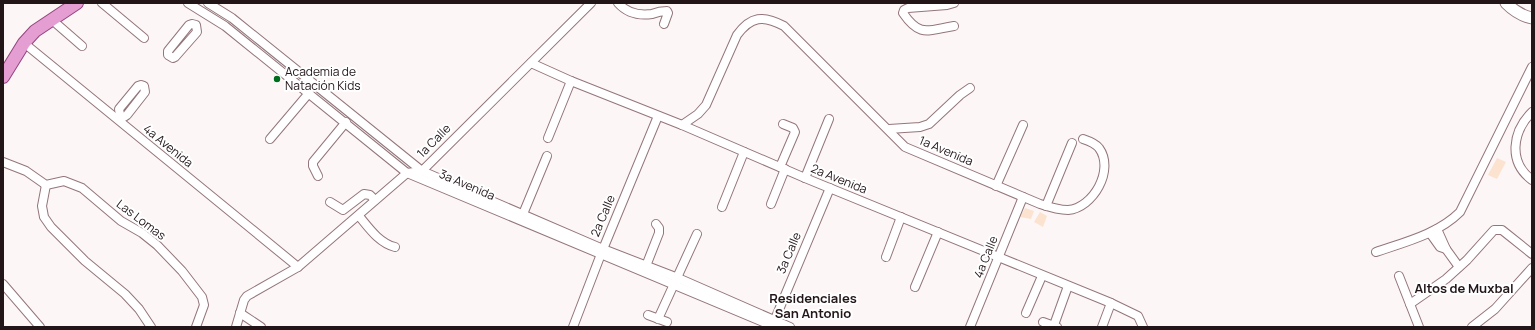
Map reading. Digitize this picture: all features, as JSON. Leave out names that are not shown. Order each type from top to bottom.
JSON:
[{"type":"main road","points":[[4,75],[24,43],[36,31],[77,3]]},
{"type":"street","points":[[102,3],[144,38]]},
{"type":"street","name":"3a Avenida","points":[[188,3],[225,26],[346,122],[407,173],[438,182],[522,214],[602,251]]},
{"type":"street","name":"3a Avenida","points":[[208,3],[232,18],[422,171],[438,182],[720,300],[773,325],[790,327]]},
{"type":"street","name":"1a Calle","points":[[407,173],[422,171],[591,3]]},
{"type":"street","points":[[618,3],[626,11],[632,14],[646,15],[667,11],[668,13],[664,24]]},
{"type":"street","points":[[954,3],[947,5],[908,8],[904,10],[903,13],[913,26],[920,30],[954,26]]},
{"type":"street","points":[[1506,3],[1515,11],[1532,18]]},
{"type":"street","points":[[196,25],[204,13]]},
{"type":"street","name":"1a Avenida","points":[[682,125],[698,114],[706,104],[737,35],[744,26],[754,20],[762,18],[774,20],[784,26],[882,124],[889,129],[905,147],[1046,206],[1067,210],[1078,207],[1087,201],[1099,187],[1104,170],[1102,154],[1098,147],[1093,143],[1083,139]]},
{"type":"street","points":[[51,20],[82,46]]},
{"type":"street","name":"4a Avenida","points":[[24,43],[54,67],[58,72],[118,117],[298,267]]},
{"type":"street","points":[[4,75],[20,52],[25,50],[58,72]]},
{"type":"street","name":"2a Avenida","points":[[531,63],[571,81],[682,125],[804,178],[1111,303],[1138,316],[1143,327]]},
{"type":"street","points":[[1376,252],[1434,231],[1457,215],[1464,207],[1532,67]]},
{"type":"street","points":[[548,138],[571,81]]},
{"type":"street","points":[[889,129],[920,127],[929,124],[960,95],[970,88]]},
{"type":"street","points":[[270,139],[309,93]]},
{"type":"street","points":[[1532,112],[1520,131],[1515,149],[1518,164],[1532,180]]},
{"type":"street","name":"2a Calle","points":[[572,327],[658,116]]},
{"type":"street","points":[[804,178],[828,119]]},
{"type":"street","points":[[318,176],[313,166],[313,162],[346,122]]},
{"type":"street","points":[[771,204],[795,132],[793,128],[783,124]]},
{"type":"street","points":[[996,186],[1023,124]]},
{"type":"street","points":[[1046,206],[1072,143]]},
{"type":"street","points":[[722,207],[744,152]]},
{"type":"street","points":[[522,214],[547,156]]},
{"type":"street","points":[[3,162],[26,171],[46,185],[42,206],[44,217],[51,227],[85,261],[125,294],[139,309],[151,327]]},
{"type":"street","points":[[236,327],[247,296],[298,267],[359,216],[374,200],[407,173]]},
{"type":"street","name":"Las Lomas","points":[[46,185],[64,181],[82,188],[121,221],[142,233],[157,245],[182,271],[202,297],[204,305],[196,327]]},
{"type":"street","name":"3a Calle","points":[[773,325],[830,188]]},
{"type":"street","points":[[330,202],[343,210],[364,194],[368,193],[374,200]]},
{"type":"street","name":"4a Calle","points":[[970,327],[1024,197]]},
{"type":"street","points":[[359,216],[378,238],[385,244],[394,248]]},
{"type":"street","points":[[886,257],[901,217]]},
{"type":"street","points":[[643,268],[659,233],[659,228],[656,224]]},
{"type":"street","points":[[1410,304],[1459,268],[1492,231],[1502,230],[1532,254]]},
{"type":"street","points":[[1434,231],[1435,241],[1440,247],[1446,249],[1459,268]]},
{"type":"street","points":[[915,288],[938,232]]},
{"type":"street","points":[[658,319],[697,234]]},
{"type":"street","points":[[1472,327],[1494,309],[1532,268]]},
{"type":"street","points":[[1026,313],[1042,276]]},
{"type":"street","points":[[1399,276],[1419,327]]},
{"type":"street","points":[[3,284],[40,327]]},
{"type":"street","points":[[1043,322],[1056,326],[1068,286]]},
{"type":"street","points":[[1102,327],[1111,303]]},
{"type":"street","points":[[240,313],[261,327]]},
{"type":"street","points":[[648,315],[667,322]]},
{"type":"shaded area","points":[[1497,158],[1506,162],[1497,179],[1488,175]]},
{"type":"shaded area","points":[[1025,208],[1034,211],[1031,219],[1020,217]]},
{"type":"shaded area","points":[[1040,212],[1047,216],[1043,227],[1034,222]]},
{"type":"place","name":"Academia de Natación Kids","points":[[277,79]]},
{"type":"district","name":"Altos de Muxbal","points":[[1464,288]]},
{"type":"district","name":"Residenciales San Antonio","points":[[813,306]]}]
